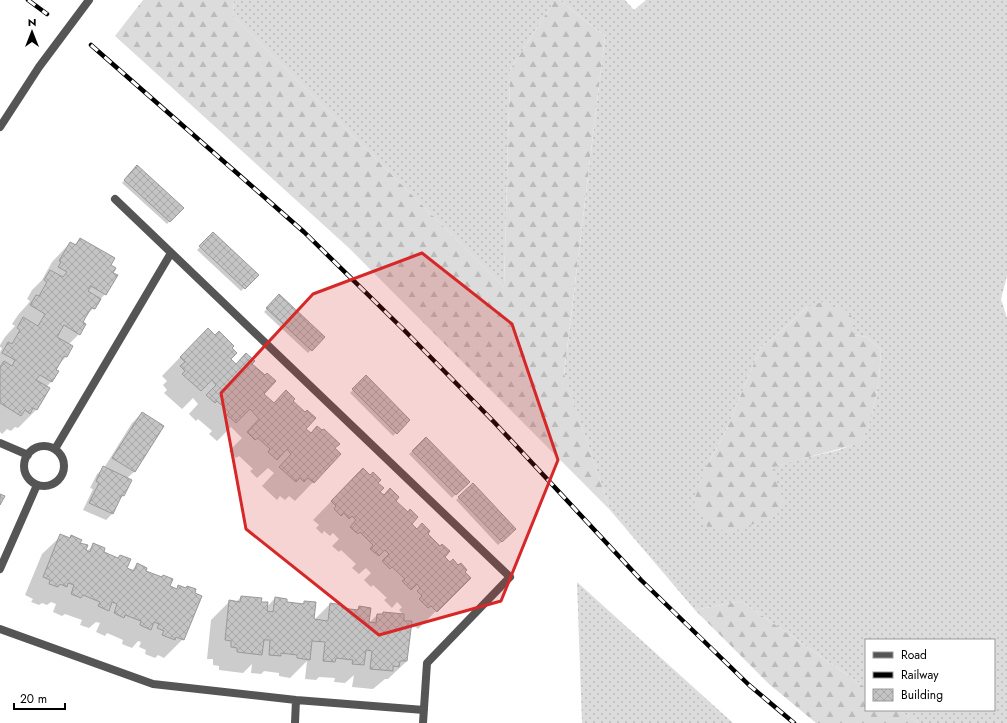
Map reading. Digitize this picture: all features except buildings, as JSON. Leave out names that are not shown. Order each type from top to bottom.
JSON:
[{"type":"street","points":[[0,127],[39,68],[89,0]]},
{"type":"street","points":[[114,199],[510,577],[427,663],[423,723]]},
{"type":"street","points":[[54,449],[171,253]]},
{"type":"street","points":[[0,443],[28,455]]},
{"type":"street","points":[[42,446],[54,449],[63,459],[64,465],[61,478],[50,485],[37,485],[27,477],[24,471],[24,464],[28,455],[35,448],[42,446]]},
{"type":"street","points":[[0,569],[37,485]]},
{"type":"street","points":[[0,629],[153,684],[296,700],[424,710]]},
{"type":"street","points":[[295,723],[296,700]]},
{"type":"highlighted area","points":[[422,253],[512,324],[558,460],[501,601],[379,635],[246,529],[221,393],[313,294]]},
{"type":"green space","points":[[143,0],[234,0],[233,16],[504,287],[510,70],[555,0],[559,0],[605,36],[564,374],[610,510],[349,248],[115,36]]},
{"type":"green space","points":[[234,0],[555,0],[510,70],[504,287],[233,16]]},
{"type":"green space","points":[[559,0],[625,0],[634,10],[646,0],[1007,0],[1007,276],[1001,299],[1007,318],[1007,723],[919,723],[900,711],[995,711],[995,639],[865,639],[865,687],[741,601],[695,610],[610,510],[564,375],[605,36]],"holes":[[[807,307],[854,335],[867,337],[881,350],[879,380],[872,415],[862,441],[839,450],[792,461],[771,468],[705,469],[724,435],[761,347],[776,336]]]},
{"type":"green space","points":[[828,300],[833,307],[844,308],[852,317],[854,335],[867,337],[881,350],[879,380],[872,415],[862,442],[771,468],[784,501],[777,515],[732,532],[708,528],[694,501],[705,469],[724,435],[761,347],[776,336],[807,307]]},
{"type":"green space","points":[[577,582],[733,723],[582,723]]},
{"type":"green space","points":[[741,601],[865,687],[865,711],[900,711],[919,723],[816,723],[769,684],[695,610]]},
{"type":"railway","points":[[28,0],[47,14]]},
{"type":"railway","points":[[91,45],[304,232],[404,330],[494,422],[641,580],[749,685],[794,723]]}]
